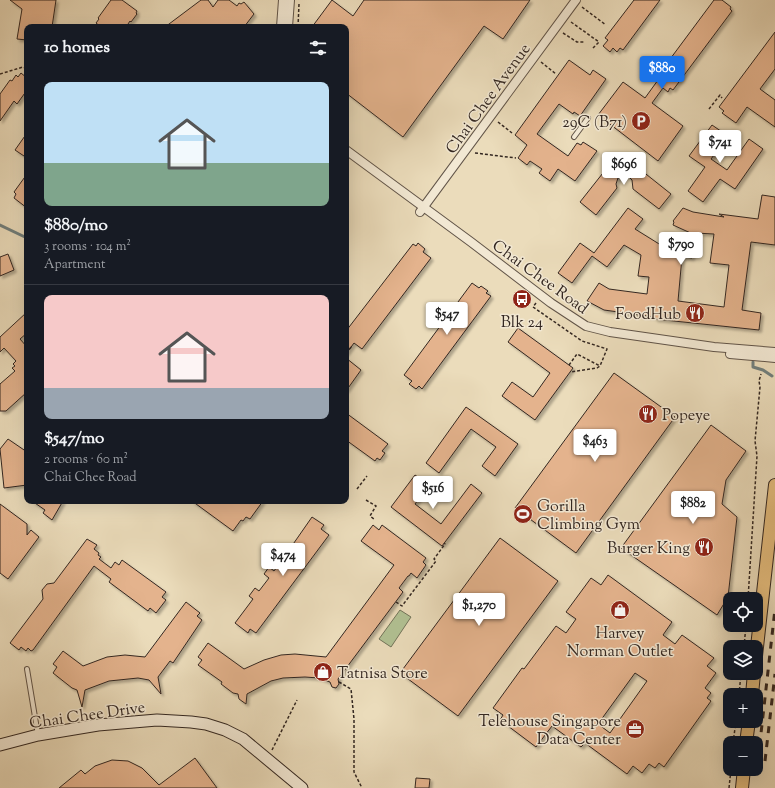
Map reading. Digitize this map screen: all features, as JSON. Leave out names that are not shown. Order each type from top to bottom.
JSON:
[{"type":"main road","points":[[758,640],[775,485]]},
{"type":"main road","points":[[742,788],[743,776]]},
{"type":"street","points":[[281,24],[283,0]]},
{"type":"street","points":[[288,24],[290,0]]},
{"type":"street","name":"Chai Chee Avenue","points":[[422,210],[576,0]]},
{"type":"street","name":"Chai Chee Road","points":[[349,152],[548,307],[584,330],[609,337],[731,355],[775,358]]},
{"type":"street","name":"Chai Chee Road","points":[[349,158],[422,210],[471,242],[551,303],[586,326],[610,332],[714,347],[775,352]]},
{"type":"street","name":"Chai Chee Drive","points":[[0,745],[38,735],[105,724],[157,720],[206,724],[225,730],[243,739],[302,788]]},
{"type":"lane","points":[[574,137],[588,118]]},
{"type":"lane","points":[[27,669],[38,735]]},
{"type":"path","points":[[298,24],[300,9],[299,0]]},
{"type":"path","points":[[582,7],[606,25]]},
{"type":"path","points":[[571,22],[599,42],[593,48]]},
{"type":"path","points":[[563,34],[577,42],[585,42]]},
{"type":"path","points":[[541,62],[556,74]]},
{"type":"path","points":[[0,74],[24,67]]},
{"type":"path","points":[[709,109],[720,96],[722,98]]},
{"type":"path","points":[[498,121],[512,133]]},
{"type":"path","points":[[475,153],[516,158]]},
{"type":"path","points":[[533,307],[582,341],[607,349],[600,366],[597,368],[570,372]]},
{"type":"path","points":[[349,350],[352,346]]},
{"type":"path","points":[[569,365],[577,354],[600,366]]},
{"type":"path","points":[[748,592],[757,456],[755,441],[760,387],[759,381],[761,374]]},
{"type":"path","points":[[357,489],[366,476]]},
{"type":"path","points":[[366,500],[376,506],[370,516],[374,519]]},
{"type":"path","points":[[396,602],[402,606],[436,560],[434,559],[445,544],[444,543]]},
{"type":"path","points":[[339,682],[351,689],[354,719],[354,772],[362,788]]},
{"type":"path","points":[[267,759],[297,700]]},
{"type":"path","points":[[728,788],[730,776]]},
{"type":"green space","points":[[400,610],[411,617],[391,647],[379,639]]},
{"type":"building","points":[[10,0],[56,0],[52,24],[24,24],[24,40],[17,39],[22,9]]},
{"type":"building","points":[[111,0],[122,0],[137,11],[137,14],[128,24],[97,24],[96,23],[99,19],[98,18]]},
{"type":"building","points":[[201,0],[208,0],[213,7],[218,0],[229,0],[237,6],[239,3],[241,4],[244,2],[254,14],[246,24],[169,24]]},
{"type":"building","points":[[332,0],[353,16],[364,0],[530,0],[503,39],[484,26],[403,137],[349,95],[349,24],[314,24]]},
{"type":"building","points":[[634,0],[660,0],[623,50],[620,48],[617,52],[613,48],[610,52],[603,46],[608,40],[605,38]]},
{"type":"building","points":[[714,0],[722,0],[731,7],[730,9],[732,11],[673,90],[670,88],[668,92],[663,88],[652,103],[683,126],[658,161],[598,115],[623,82],[645,98],[658,80],[656,78]]},
{"type":"building","points":[[775,32],[775,69],[760,89],[775,100],[775,127],[747,107],[736,123],[722,113],[724,111],[719,107]]},
{"type":"building","points":[[569,60],[590,75],[593,70],[606,79],[580,116],[574,112],[573,114],[559,104],[537,134],[568,156],[577,143],[581,145],[583,142],[597,151],[575,181],[558,169],[550,181],[539,173],[542,169],[530,161],[527,165],[518,158],[527,145],[515,135]]},
{"type":"building","points":[[21,73],[24,76],[24,94],[17,104],[14,101],[0,121],[0,94],[10,80],[12,81],[16,75],[18,77]]},
{"type":"building","points":[[712,125],[728,136],[711,159],[727,170],[749,139],[763,149],[735,189],[720,179],[703,202],[688,191],[705,167],[689,156]]},
{"type":"building","points":[[24,137],[24,156],[15,150]]},
{"type":"building","points":[[622,155],[671,194],[659,209],[633,189],[632,180],[627,175],[618,178],[616,184],[617,188],[596,215],[580,202],[614,159],[617,161]]},
{"type":"building","points":[[24,178],[24,206],[14,198],[16,194],[14,192]]},
{"type":"building","points":[[762,195],[775,197],[775,245],[751,242],[742,310],[761,313],[759,330],[655,319],[655,317],[604,310],[587,301],[599,283],[609,289],[647,294],[649,277],[638,276],[641,255],[624,245],[607,267],[592,256],[572,283],[558,273],[580,243],[594,253],[628,208],[643,219],[635,229],[664,247],[666,236],[694,239],[692,258],[682,257],[678,301],[724,307],[729,265],[710,263],[714,234],[695,233],[695,235],[673,225],[673,221],[683,208],[693,212],[724,217],[719,214],[758,219]]},
{"type":"building","points":[[418,243],[425,249],[423,252],[431,258],[362,349],[354,343],[349,350],[349,327],[413,244],[416,246]]},
{"type":"building","points":[[8,254],[14,270],[0,276],[0,257]]},
{"type":"building","points":[[472,283],[479,288],[481,286],[488,291],[486,293],[491,296],[422,389],[419,386],[416,389],[409,384],[412,381],[404,375]]},
{"type":"building","points":[[24,315],[24,336],[20,339],[24,344],[24,395],[6,411],[0,411],[0,384],[15,371],[12,368],[15,366],[13,364],[16,361],[4,348],[0,352],[0,337]]},
{"type":"building","points":[[518,328],[573,368],[535,420],[502,396],[512,382],[533,397],[550,373],[508,342]]},
{"type":"building","points":[[349,360],[361,370],[349,387]]},
{"type":"building","points":[[614,373],[675,417],[576,553],[515,508]]},
{"type":"building","points":[[466,407],[518,444],[495,476],[482,466],[496,447],[471,429],[439,473],[426,463]]},
{"type":"building","points":[[349,415],[388,444],[382,451],[385,453],[380,460],[377,458],[375,461],[349,442]]},
{"type":"building","points":[[711,425],[746,451],[726,480],[722,504],[737,517],[729,592],[723,592],[723,605],[717,615],[621,548]]},
{"type":"building","points":[[8,439],[24,450],[24,485],[4,488],[0,449]]},
{"type":"building","points":[[415,475],[429,485],[415,504],[441,524],[471,484],[482,493],[442,546],[391,507]]},
{"type":"building","points":[[0,504],[27,524],[27,535],[31,530],[39,537],[8,579],[0,573]]},
{"type":"building","points":[[36,504],[61,504],[52,520],[43,513],[45,510]]},
{"type":"building","points":[[196,504],[261,504],[250,519],[246,517],[243,521],[241,520],[233,531]]},
{"type":"building","points":[[312,517],[324,525],[321,529],[329,535],[256,633],[250,629],[248,633],[235,623],[253,599],[249,596],[255,588],[259,591],[269,578],[264,574],[269,567],[274,571],[285,556],[280,552],[284,546],[289,550]]},
{"type":"building","points":[[373,525],[379,530],[382,525],[426,558],[423,562],[426,565],[417,578],[411,573],[399,588],[403,592],[338,679],[339,684],[336,688],[332,687],[330,682],[319,678],[283,678],[271,681],[247,694],[246,704],[239,699],[238,694],[233,693],[221,684],[222,682],[198,665],[202,660],[198,657],[208,643],[244,669],[264,660],[281,655],[295,654],[326,657],[394,565],[361,541]]},
{"type":"building","points":[[500,538],[558,581],[458,716],[400,673]]},
{"type":"building","points":[[87,539],[97,545],[94,549],[101,557],[99,559],[111,568],[115,562],[119,565],[122,560],[166,592],[162,597],[166,600],[156,613],[150,608],[148,611],[109,582],[111,579],[94,566],[33,650],[31,651],[28,648],[26,651],[21,647],[19,650],[10,643],[43,599],[42,590],[47,584],[54,583]]},
{"type":"building","points":[[608,575],[672,622],[663,635],[675,644],[682,635],[714,658],[707,666],[716,673],[705,688],[711,693],[707,698],[711,701],[664,767],[659,763],[655,768],[649,764],[642,773],[633,766],[627,774],[585,743],[581,747],[552,726],[536,747],[500,720],[503,715],[493,708],[522,668],[524,669],[556,626],[566,633],[576,619],[566,612],[591,578],[601,585]],"holes":[[[635,673],[647,681],[610,733],[598,724]]]},
{"type":"building","points":[[186,602],[200,613],[197,616],[202,620],[173,663],[170,661],[158,677],[161,694],[149,680],[138,678],[109,681],[85,690],[82,707],[77,690],[72,688],[53,673],[57,667],[53,664],[63,651],[83,666],[107,657],[125,655],[145,657]]},
{"type":"building","points":[[195,758],[217,788],[59,788],[81,770],[85,774],[95,766],[112,760],[128,761],[142,768],[159,785]]},
{"type":"building","points":[[416,778],[430,779],[429,788],[415,788]]},
{"type":"waterway","points":[[0,225],[24,237]]},
{"type":"waterway","points":[[753,362],[753,367],[763,370],[772,376]]},
{"type":"railway","points":[[761,736],[775,609]]},
{"type":"railway","points":[[765,761],[775,674]]},
{"type":"place","name":"29C (B71)","points":[[641,121]]},
{"type":"place","name":"Blk 24","points":[[522,299]]},
{"type":"place","name":"FoodHub","points":[[695,313]]},
{"type":"place","name":"Popeye","points":[[648,414]]},
{"type":"place","name":"Gorilla Climbing Gym","points":[[523,514]]},
{"type":"place","name":"Burger King","points":[[704,547]]},
{"type":"place","name":"Harvey Norman Outlet","points":[[620,610]]},
{"type":"place","name":"Tatnisa Store","points":[[323,672]]},
{"type":"place","name":"Telehouse Singapore Data Center","points":[[635,729]]}]
